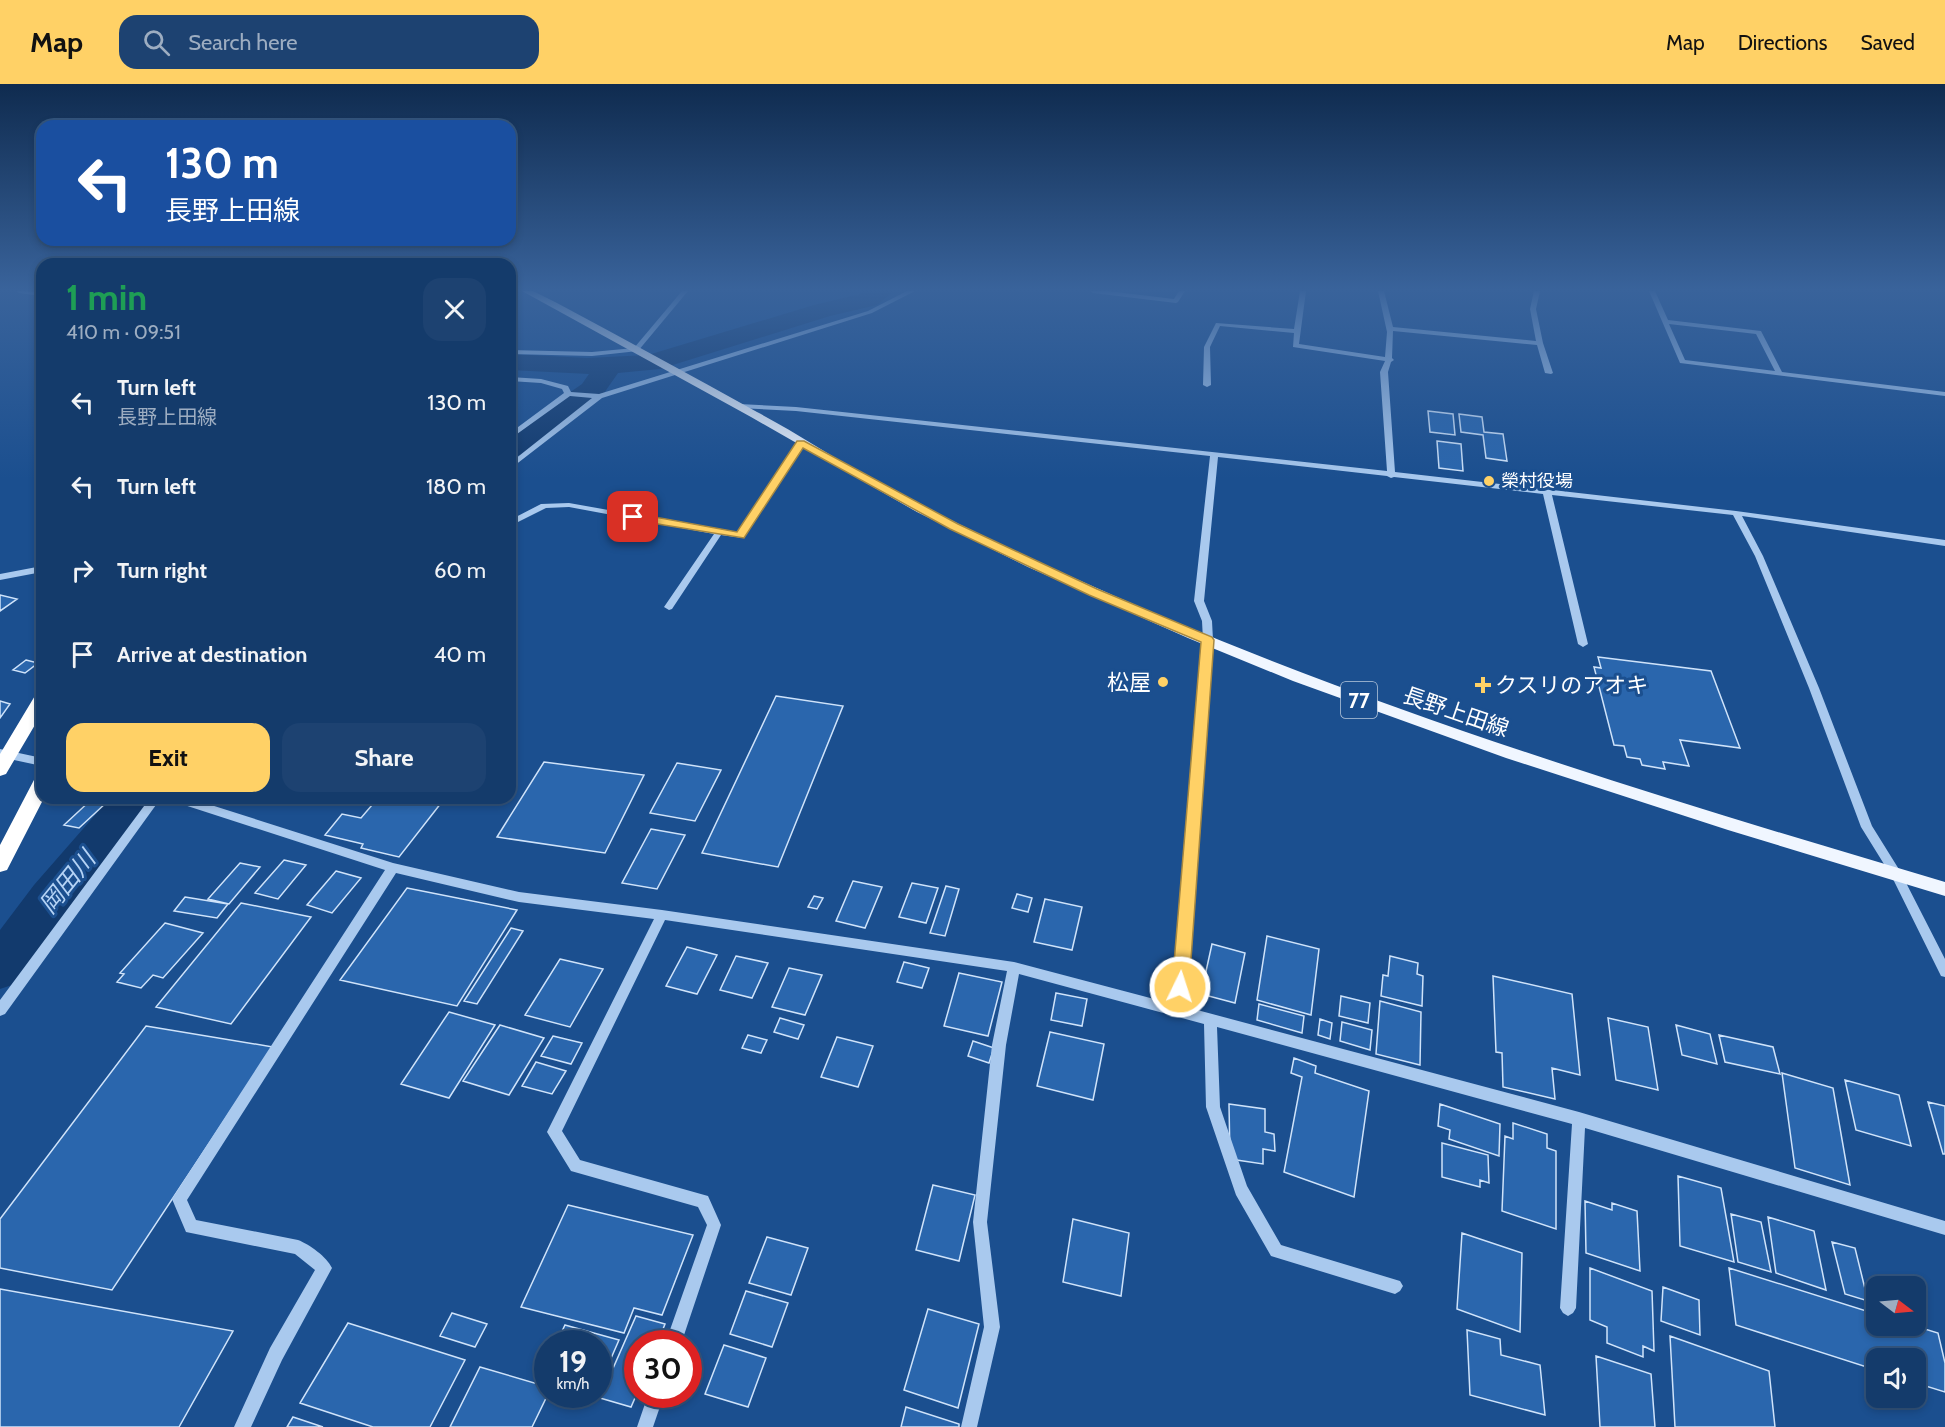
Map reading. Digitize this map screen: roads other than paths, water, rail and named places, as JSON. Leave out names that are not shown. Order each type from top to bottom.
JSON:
[{"type":"highway","points":[[3,759],[36,707]]},
{"type":"highway","points":[[0,864],[36,795]]},
{"type":"main road","name":"長野上田線","points":[[642,354],[964,531],[1093,592],[1208,640],[1354,698],[1517,755],[1693,813],[1945,889]]},
{"type":"street","points":[[579,354],[596,354]]},
{"type":"street","points":[[516,433],[571,394],[596,395],[734,354]]},
{"type":"street","points":[[1207,354],[1207,385]]},
{"type":"street","points":[[1347,354],[1390,360]]},
{"type":"street","points":[[1390,354],[1390,360],[1384,372],[1391,476]]},
{"type":"street","points":[[1543,354],[1549,373]]},
{"type":"street","points":[[1679,354],[1682,362],[1945,394]]},
{"type":"street","points":[[1770,354],[1779,373]]},
{"type":"street","points":[[516,380],[550,383],[565,388],[571,394]]},
{"type":"street","points":[[516,462],[596,395]]},
{"type":"street","points":[[740,406],[796,409],[1736,513],[1945,543]]},
{"type":"street","points":[[516,520],[544,506],[569,505],[740,536],[801,443]]},
{"type":"street","points":[[1179,1011],[1208,640],[1207,621],[1199,601],[1214,455]]},
{"type":"street","points":[[1546,492],[1583,644]]},
{"type":"street","points":[[1736,513],[1760,556],[1814,687],[1867,827],[1896,874],[1945,972]]},
{"type":"street","points":[[669,607],[719,532]]},
{"type":"street","points":[[0,577],[36,570]]},
{"type":"street","points":[[3,759],[36,762]]},
{"type":"street","points":[[0,1010],[152,804]]},
{"type":"street","points":[[195,804],[393,868],[519,897],[663,915],[1014,967],[1579,1119],[1945,1228]]},
{"type":"street","points":[[242,1427],[276,1353],[324,1268],[298,1247],[191,1227],[179,1199],[393,868]]},
{"type":"street","points":[[663,915],[554,1132],[576,1166],[704,1201],[714,1225],[678,1330]]},
{"type":"street","points":[[969,1427],[992,1327],[980,1222],[999,1046],[1014,967]]},
{"type":"street","points":[[1210,1020],[1213,1107],[1241,1190],[1276,1251],[1395,1286]]},
{"type":"street","points":[[1568,1308],[1579,1119]]},
{"type":"street","points":[[645,1427],[652,1408]]},
{"type":"waterway","name":"岡田川","points":[[516,362],[587,366],[650,363],[680,354]]},
{"type":"waterway","name":"岡田川","points":[[516,444],[592,390],[610,365]]},
{"type":"waterway","name":"岡田川","points":[[0,968],[51,899],[131,804]]},
{"type":"place","name":"榮村役場","points":[[1489,481]]},
{"type":"place","name":"松屋","points":[[1163,682]]},
{"type":"place","name":"クスリのアオキ","points":[[1483,685]]}]
